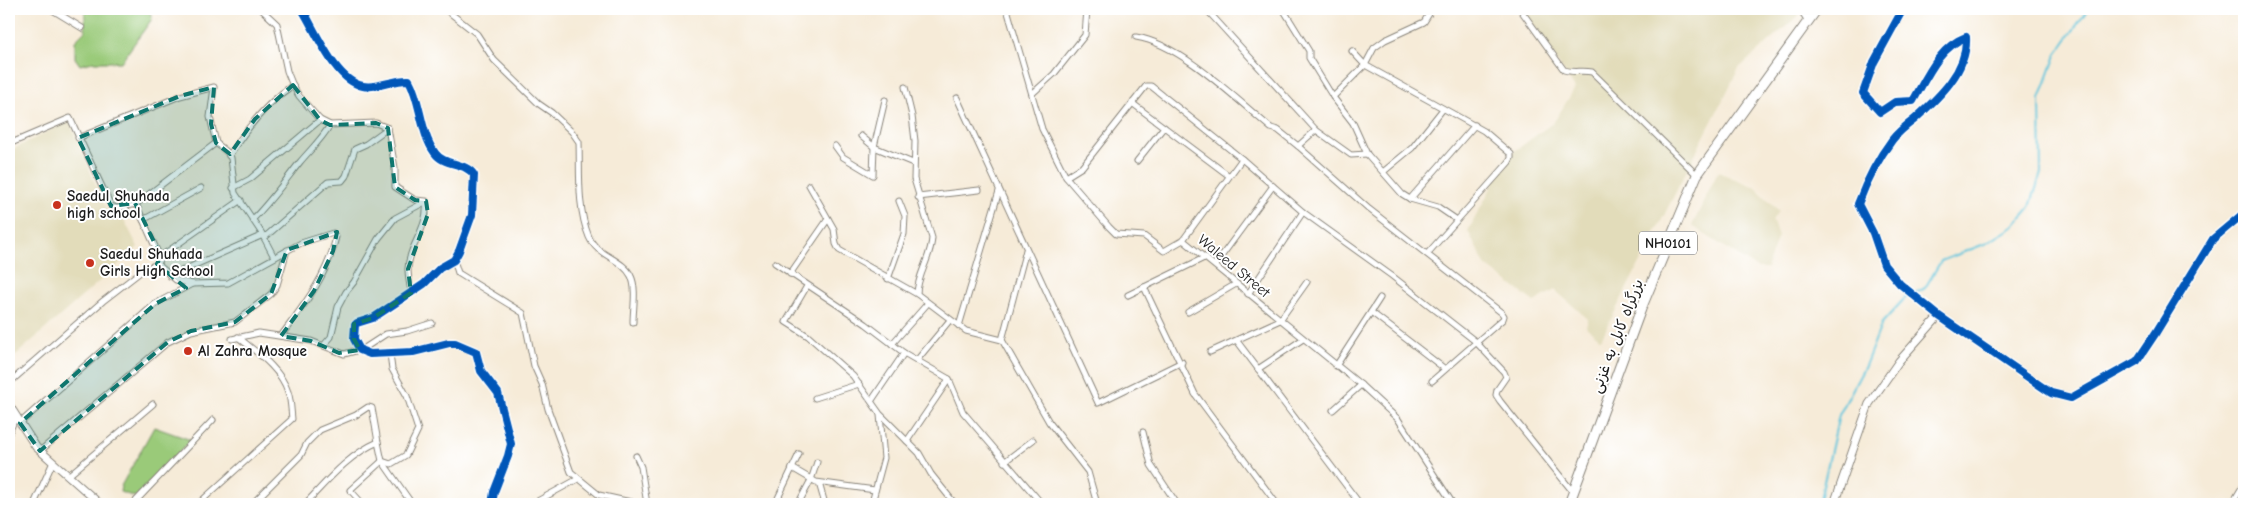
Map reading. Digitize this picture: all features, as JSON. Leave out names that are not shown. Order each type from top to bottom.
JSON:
[{"type":"highway","name":"بزرگراه کابل به غزنی","points":[[1568,504],[1641,309],[1698,175],[1817,9]]},
{"type":"street","points":[[51,9],[82,28]]},
{"type":"street","points":[[261,9],[277,24],[287,71],[293,85],[299,96],[320,120],[330,125],[376,123],[388,128]]},
{"type":"street","points":[[302,9],[338,69],[352,80],[364,86],[409,80],[415,91],[418,107],[434,153],[441,159],[471,170],[474,175],[472,215],[464,240],[454,260],[440,268],[424,284],[373,318],[357,322],[354,338],[360,350],[370,354],[413,352],[449,343],[455,343],[476,352],[482,371],[498,393],[511,444],[494,492],[492,504]]},
{"type":"street","points":[[445,9],[470,26],[478,34],[494,60],[538,104],[552,113],[576,136],[579,142],[580,184],[586,228],[590,240],[598,250],[625,270],[632,278],[633,322]]},
{"type":"street","name":"Waleed Street","points":[[1007,9],[1042,129],[1066,177],[1116,234],[1144,236],[1164,251],[1183,240],[1206,257],[1248,294],[1361,385],[1398,419],[1454,504]]},
{"type":"street","points":[[1033,93],[1054,74],[1086,35],[1087,9]]},
{"type":"street","points":[[1206,9],[1316,130],[1352,155],[1367,154]]},
{"type":"street","points":[[1283,9],[1309,51],[1309,58],[1353,123],[1367,154],[1402,194],[1410,199],[1438,207],[1457,220]]},
{"type":"street","points":[[1333,96],[1365,65],[1374,48],[1384,40],[1424,22],[1432,9]]},
{"type":"street","points":[[1520,9],[1564,70],[1573,73],[1585,70],[1592,72],[1698,175]]},
{"type":"street","points":[[1800,9],[1808,21]]},
{"type":"street","points":[[1903,9],[1874,62],[1864,93],[1880,112],[1894,102],[1913,101],[1938,58],[1952,42],[1966,37],[1966,50],[1958,72],[1932,103],[1893,138],[1869,174],[1858,204],[1873,233],[1884,265],[1900,284],[1939,316],[2051,394],[2071,398],[2137,361],[2214,239],[2244,213]]},
{"type":"street","points":[[1136,37],[1158,42],[1198,69],[1271,128],[1278,130],[1298,146],[1369,209],[1504,316],[1503,319],[1432,381]]},
{"type":"street","points":[[1352,51],[1365,65],[1484,131],[1511,154],[1511,158],[1427,254]]},
{"type":"street","points":[[229,156],[255,119],[277,95],[293,85]]},
{"type":"street","points":[[1066,177],[1082,167],[1146,86],[1151,86],[1242,159],[1303,212],[1392,276],[1476,341],[1504,372],[1506,377],[1497,390],[1496,395],[1573,492]]},
{"type":"street","points":[[78,138],[180,96],[214,87],[210,117],[216,143],[227,152],[233,188],[264,236],[274,257]]},
{"type":"street","points":[[905,87],[912,116],[915,141],[913,163],[918,197],[932,238],[932,246],[917,287],[917,294]]},
{"type":"street","points":[[956,98],[1098,403],[1182,362]]},
{"type":"street","points":[[835,146],[843,157],[873,175],[874,147],[881,124],[884,100]]},
{"type":"street","points":[[1132,103],[1228,175]]},
{"type":"street","points":[[1384,172],[1412,148],[1443,109]]},
{"type":"street","points":[[9,144],[70,118],[111,206],[117,208],[136,204],[216,143]]},
{"type":"street","points":[[233,188],[250,179],[320,120]]},
{"type":"street","points":[[253,219],[273,199],[306,155],[323,137],[330,125]]},
{"type":"street","points":[[1410,199],[1474,126]]},
{"type":"street","points":[[1137,162],[1164,127]]},
{"type":"street","points":[[388,128],[395,168],[394,187],[415,200],[426,201]]},
{"type":"street","points":[[170,276],[264,236],[328,182],[342,181],[346,176],[355,149],[366,144],[388,128]]},
{"type":"street","points":[[1298,146],[1316,130]]},
{"type":"street","points":[[862,136],[874,147],[913,163]]},
{"type":"street","points":[[1183,240],[1228,175],[1242,159]]},
{"type":"street","points":[[809,185],[834,229],[836,244],[839,250],[917,294],[966,331],[1002,340]]},
{"type":"street","points":[[1215,265],[1273,186]]},
{"type":"street","points":[[143,220],[201,188]]},
{"type":"street","points":[[918,197],[979,190]]},
{"type":"street","points":[[959,326],[999,190]]},
{"type":"street","points":[[9,382],[103,301],[143,270],[157,264],[161,256],[241,200]]},
{"type":"street","points":[[410,293],[408,269],[412,251],[428,214],[426,201]]},
{"type":"street","points":[[324,345],[330,337],[338,307],[378,239],[395,218],[426,201]]},
{"type":"street","points":[[888,279],[904,234],[905,216],[900,201]]},
{"type":"street","points":[[136,204],[161,256]]},
{"type":"street","points":[[1248,294],[1303,212]]},
{"type":"street","points":[[790,274],[828,219]]},
{"type":"street","points":[[157,264],[176,280],[192,284],[228,283],[301,243],[332,233],[336,236],[333,251],[314,291],[281,336]]},
{"type":"street","points":[[40,451],[168,342],[191,331],[235,322],[271,294],[277,285],[288,250]]},
{"type":"street","points":[[1026,250],[1002,340],[1049,422],[1088,472],[1097,504]]},
{"type":"street","points":[[1128,295],[1206,257]]},
{"type":"street","points":[[454,260],[458,273],[523,313],[531,355],[542,384],[558,441],[571,472],[599,496],[640,504]]},
{"type":"street","points":[[774,263],[904,353],[949,379],[963,412],[1042,504]]},
{"type":"street","points":[[1210,352],[1280,320],[1307,282]]},
{"type":"street","points":[[20,423],[155,304],[192,284]]},
{"type":"street","points":[[1188,312],[1236,284]]},
{"type":"street","points":[[807,286],[786,322],[808,336],[853,376],[872,400],[880,414],[920,453],[931,474],[955,504]]},
{"type":"street","points":[[1144,287],[1182,362],[1195,394],[1277,504]]},
{"type":"street","points":[[1336,366],[1380,298]]},
{"type":"street","points":[[892,344],[928,303]]},
{"type":"street","points":[[1371,312],[1445,369]]},
{"type":"street","points":[[1834,504],[1869,404],[1900,361],[1939,316]]},
{"type":"street","points":[[917,360],[950,320]]},
{"type":"street","points":[[198,504],[292,419],[288,391],[278,374],[263,358],[235,338],[260,333],[281,336],[311,341],[339,353],[360,350],[386,334],[407,331],[432,323]]},
{"type":"street","points":[[1258,369],[1303,339]]},
{"type":"street","points":[[1237,341],[1360,504]]},
{"type":"street","points":[[872,400],[904,353]]},
{"type":"street","points":[[382,461],[391,464],[406,455],[418,430],[407,396],[392,369],[390,354]]},
{"type":"street","points":[[907,441],[949,379]]},
{"type":"street","points":[[815,398],[859,384]]},
{"type":"street","points":[[1333,410],[1361,385]]},
{"type":"street","points":[[68,476],[153,404]]},
{"type":"street","points":[[9,405],[40,451],[100,504]]},
{"type":"street","points":[[252,504],[301,455],[307,443],[320,430],[356,415],[368,407],[372,408],[382,461],[412,504]]},
{"type":"street","points":[[873,499],[884,458],[880,414]]},
{"type":"street","points":[[9,432],[16,416]]},
{"type":"street","points":[[133,504],[214,420]]},
{"type":"street","points":[[1143,432],[1151,465],[1177,504]]},
{"type":"street","points":[[1004,462],[1033,440]]},
{"type":"street","points":[[305,504],[331,476],[353,457],[378,442]]},
{"type":"street","points":[[778,498],[799,454]]},
{"type":"street","points":[[636,456],[641,467],[647,504]]},
{"type":"street","points":[[358,504],[361,502],[350,490],[382,461]]},
{"type":"street","points":[[34,504],[53,462]]},
{"type":"street","points":[[798,504],[817,462]]},
{"type":"street","points":[[792,468],[818,483],[875,490]]},
{"type":"street","points":[[532,504],[578,478]]},
{"type":"street","points":[[818,483],[825,504]]},
{"type":"street","points":[[2232,504],[2244,484]]},
{"type":"highlighted area","points":[[293,85],[320,120],[330,125],[376,123],[388,128],[395,187],[415,200],[426,201],[428,214],[408,269],[411,293],[373,318],[354,324],[354,339],[360,350],[339,353],[311,341],[281,336],[314,291],[333,251],[337,232],[287,250],[271,294],[235,322],[191,331],[168,342],[40,451],[20,423],[155,304],[186,288],[157,264],[161,256],[135,203],[111,206],[78,138],[180,96],[214,87],[211,124],[216,143],[230,154],[255,119]]},
{"type":"shaded area","points":[[1522,9],[1806,9],[1739,68],[1601,339],[1586,327],[1588,319],[1555,290],[1534,302],[1485,265],[1468,231],[1508,156],[1554,122],[1575,88]]},
{"type":"shaded area","name":"Saedul Shuhada high school","points":[[69,121],[109,215],[119,210],[138,247],[9,361],[9,178],[15,175],[9,158],[9,151]]},
{"type":"shaded area","points":[[1718,172],[1755,187],[1779,211],[1772,220],[1778,236],[1767,268],[1757,268],[1692,226]]},
{"type":"green space","points":[[85,9],[149,9],[152,19],[121,62],[93,62],[80,65],[75,58],[75,41],[85,31]]},
{"type":"green space","points":[[154,427],[191,440],[135,497],[120,492],[121,486]]},
{"type":"waterway","points":[[1914,294],[1925,288],[1941,261],[1987,243],[2013,227],[2030,207],[2041,173],[2040,99],[2056,55],[2088,9]]},
{"type":"waterway","points":[[1819,504],[1839,415],[1865,366],[1882,323],[1905,298],[1910,296]]},
{"type":"cycle path","points":[[302,9],[327,54],[344,75],[353,82],[369,87],[409,80],[416,97],[426,136],[435,153],[444,160],[466,168],[474,175],[472,215],[454,260],[440,268],[424,284],[373,318],[357,323],[355,325],[354,339],[360,350],[370,354],[413,352],[449,343],[455,343],[476,352],[481,371],[498,393],[511,444],[494,492],[492,504]]},
{"type":"cycle path","points":[[1903,9],[1874,62],[1863,93],[1880,112],[1895,102],[1913,101],[1941,55],[1948,48],[1966,37],[1965,49],[1962,61],[1950,83],[1933,102],[1897,134],[1887,148],[1873,170],[1858,204],[1873,233],[1884,265],[1900,284],[1939,316],[2051,393],[2071,398],[2137,361],[2213,239],[2244,213]]},
{"type":"place","name":"Saedul Shuhada high school","points":[[57,205]]},
{"type":"place","name":"Saedul Shuhada Girls High School","points":[[90,263]]},
{"type":"place","name":"Al Zahra Mosque","points":[[188,351]]}]
